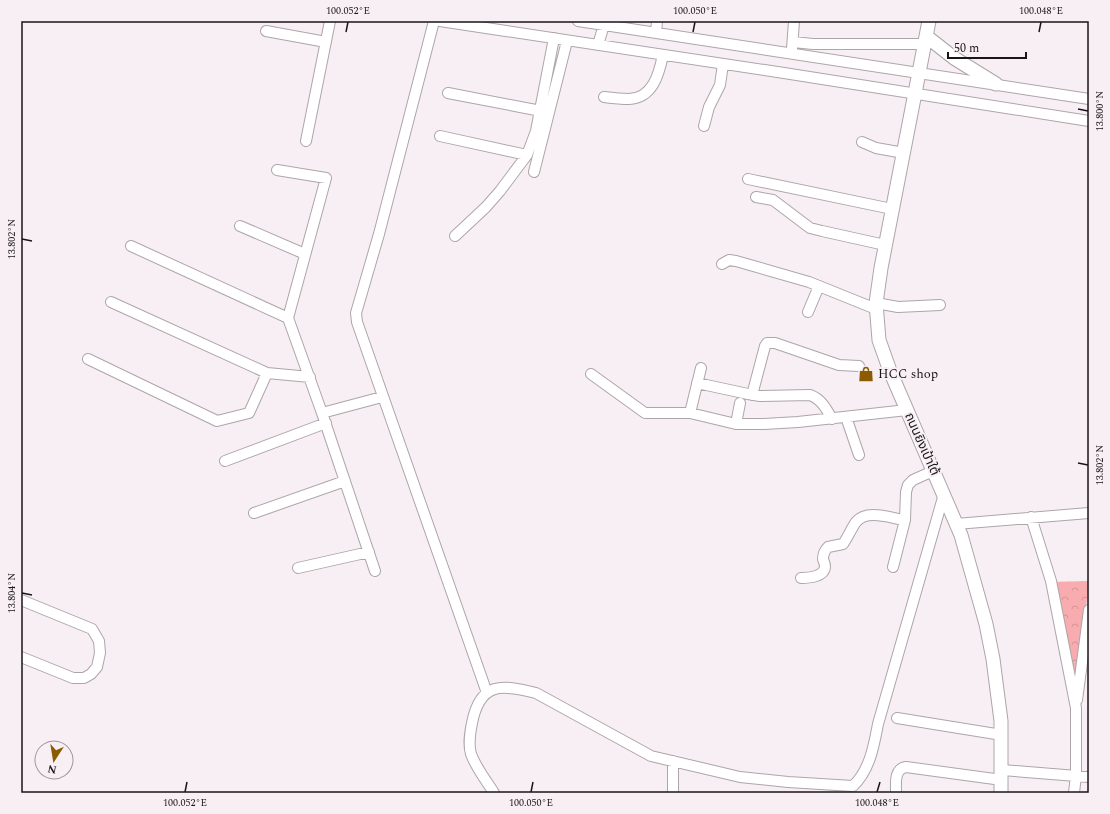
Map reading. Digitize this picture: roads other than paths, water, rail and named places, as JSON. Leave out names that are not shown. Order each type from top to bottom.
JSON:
[{"type":"main road","name":"ถนนยิงเป้าใต้","points":[[929,21],[920,73],[885,244],[876,306],[879,340],[890,371],[944,494],[963,542],[986,624],[993,659],[1001,721],[1002,781]]},
{"type":"main road","points":[[926,40],[996,84]]},
{"type":"street","points":[[306,141],[330,21]]},
{"type":"street","points":[[434,21],[379,234],[356,313],[357,322],[382,397],[487,693]]},
{"type":"street","points":[[440,21],[599,44],[1089,121]]},
{"type":"street","points":[[578,21],[1089,99]]},
{"type":"street","points":[[656,33],[657,21]]},
{"type":"street","points":[[792,53],[794,21]]},
{"type":"street","points":[[599,44],[603,25]]},
{"type":"street","points":[[266,31],[326,42]]},
{"type":"street","points":[[455,236],[486,207],[527,155],[535,135],[541,111],[554,38]]},
{"type":"street","points":[[534,172],[568,40]]},
{"type":"street","points":[[793,42],[813,44],[926,40]]},
{"type":"street","points":[[604,97],[630,99],[645,94],[657,78],[663,55]]},
{"type":"street","points":[[704,126],[709,107],[720,85],[723,64]]},
{"type":"street","points":[[448,92],[541,111]]},
{"type":"street","points":[[440,136],[527,155]]},
{"type":"street","points":[[862,142],[884,150],[904,153]]},
{"type":"street","points":[[277,170],[326,178],[288,318],[326,423],[375,571]]},
{"type":"street","points":[[748,179],[892,209]]},
{"type":"street","points":[[756,197],[773,200],[810,228],[885,244]]},
{"type":"street","points":[[240,226],[305,254]]},
{"type":"street","points":[[130,246],[288,318]]},
{"type":"street","points":[[722,264],[729,260],[736,261],[819,286],[876,306],[898,307],[940,305]]},
{"type":"street","points":[[808,312],[819,286]]},
{"type":"street","points":[[111,302],[267,374],[310,377]]},
{"type":"street","points":[[752,395],[767,343],[775,343],[839,365],[859,366]]},
{"type":"street","points":[[88,358],[217,421],[250,413],[267,374]]},
{"type":"street","points":[[690,413],[701,368]]},
{"type":"street","points":[[591,374],[645,413],[690,413],[736,424],[764,424],[907,410]]},
{"type":"street","points":[[697,383],[752,395],[810,395],[817,398],[824,405],[832,418]]},
{"type":"street","points":[[322,412],[382,397]]},
{"type":"street","points":[[736,424],[740,403]]},
{"type":"street","points":[[846,417],[859,455]]},
{"type":"street","points":[[225,461],[326,423]]},
{"type":"street","points":[[893,567],[905,520],[906,492],[908,486],[913,480],[933,471]]},
{"type":"street","points":[[254,513],[345,481]]},
{"type":"street","points":[[494,793],[470,752],[469,736],[474,712],[479,701],[487,693],[496,688],[503,687],[521,689],[536,693],[651,756],[725,774],[788,782],[853,786],[857,782],[872,755],[878,724],[944,494]]},
{"type":"street","points":[[956,524],[1089,513]]},
{"type":"street","points":[[801,578],[813,577],[820,574],[824,570],[825,566],[823,559],[828,547],[843,544],[862,516],[872,515],[905,520]]},
{"type":"street","points":[[1032,517],[1051,581],[1076,708],[1076,775],[1074,793]]},
{"type":"street","points":[[298,568],[369,552]]},
{"type":"street","points":[[21,600],[92,630],[99,640],[100,653],[97,667],[91,674],[84,678],[73,678],[21,657]]},
{"type":"street","points":[[1076,708],[1085,670],[1089,613]]},
{"type":"street","points":[[897,718],[1002,735]]},
{"type":"street","points":[[673,761],[673,793]]},
{"type":"street","points":[[896,793],[898,771],[901,767],[906,766],[1002,781],[1076,775],[1089,777]]},
{"type":"place","name":"HCC shop","points":[[866,374]]}]
